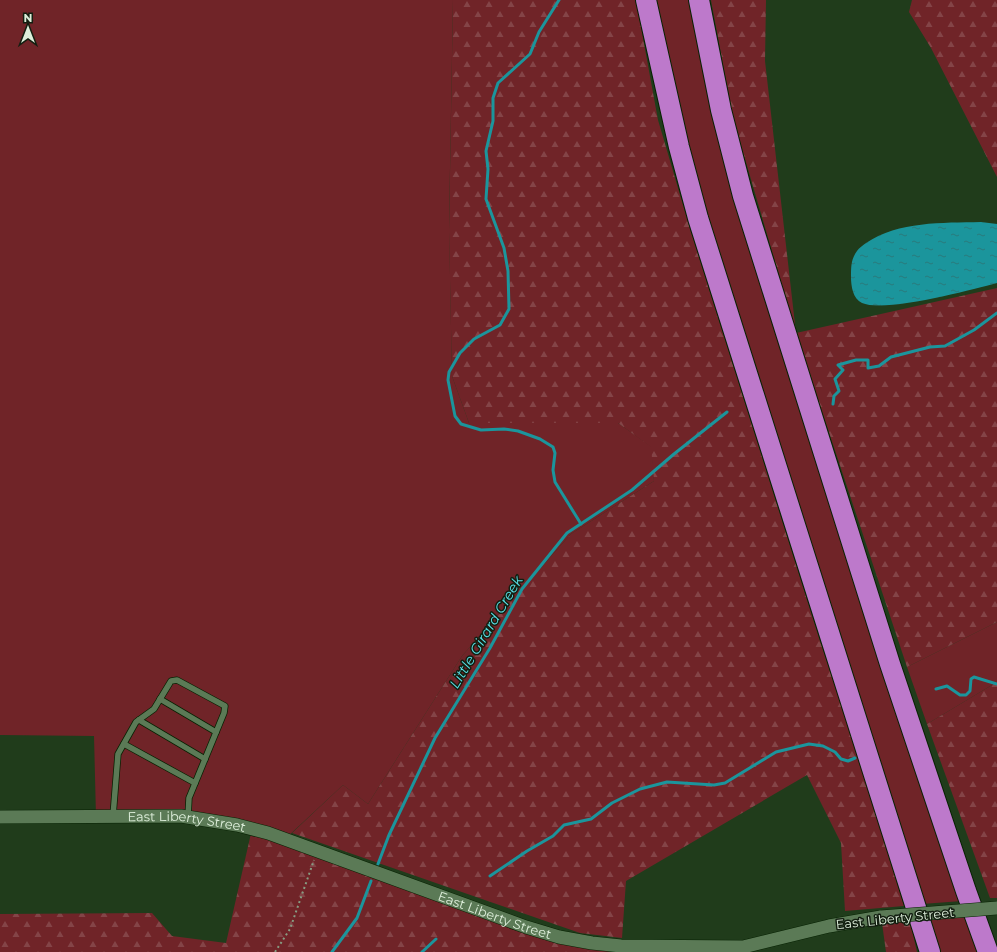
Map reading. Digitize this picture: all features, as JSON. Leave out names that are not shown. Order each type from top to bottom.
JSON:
[{"type":"highway","points":[[646,0],[674,126],[698,218],[911,885],[930,952]]},
{"type":"highway","points":[[699,0],[721,110],[738,175],[890,664],[988,952]]},
{"type":"highway","points":[[933,792],[970,863],[997,937]]},
{"type":"street","name":"East Liberty Street","points":[[0,817],[188,817],[237,825],[268,833],[526,927],[559,937],[592,943],[654,947],[743,947],[829,926],[881,917],[997,908]]},
{"type":"lane","points":[[113,817],[118,754],[139,720],[154,709],[171,681],[177,680],[225,706],[224,713],[189,798],[188,817]]},
{"type":"lane","points":[[160,698],[216,732]]},
{"type":"lane","points":[[139,720],[205,758]]},
{"type":"lane","points":[[124,744],[195,783]]},
{"type":"path","points":[[275,952],[290,929],[317,852]]},
{"type":"green space","points":[[0,0],[453,0],[449,224],[452,376],[469,423],[618,423],[652,447],[654,481],[571,534],[462,656],[368,804],[343,785],[285,839],[237,825],[96,817],[94,736],[0,735]]},
{"type":"green space","points":[[453,0],[636,0],[658,120],[690,229],[819,638],[863,771],[904,906],[845,911],[841,843],[807,775],[626,881],[622,938],[580,933],[292,833],[343,785],[368,804],[462,656],[571,534],[654,481],[651,447],[618,423],[469,423],[452,376],[449,231]]},
{"type":"green space","points":[[655,0],[689,0],[700,57],[962,901],[922,904],[707,222]]},
{"type":"green space","points":[[711,0],[766,0],[765,61],[796,333],[733,118]]},
{"type":"green space","points":[[912,0],[997,0],[997,177],[931,48],[909,12]]},
{"type":"green space","points":[[997,288],[997,622],[907,667],[796,333]]},
{"type":"green space","points":[[997,622],[997,682],[927,724],[907,667]]},
{"type":"green space","points":[[997,682],[997,898],[990,898],[927,724]]},
{"type":"green space","points":[[252,829],[526,927],[621,946],[613,952],[0,952],[0,914],[152,913],[172,936],[226,943]]},
{"type":"green space","points":[[967,917],[979,952],[937,952],[928,920]]},
{"type":"green space","points":[[910,921],[917,952],[886,952],[882,923]]},
{"type":"water","points":[[981,222],[997,224],[997,283],[908,303],[873,305],[862,303],[856,299],[851,281],[852,263],[857,251],[866,243],[879,236],[907,227],[936,223]]},
{"type":"waterway","points":[[559,0],[539,32],[530,54],[498,83],[493,98],[493,121],[486,151],[488,169],[486,199],[504,248],[508,271],[509,309],[500,325],[474,339],[460,353],[449,372],[448,380],[455,416],[461,424],[481,430],[504,429],[518,431],[540,439],[553,447],[555,453],[553,470],[555,482],[581,524]]},
{"type":"waterway","name":"Little Girard Creek","points":[[833,404],[834,396],[839,391],[835,379],[843,370],[838,365],[856,360],[868,360],[868,368],[879,366],[891,357],[930,347],[945,346],[974,330],[997,313]]},
{"type":"waterway","name":"Little Girard Creek","points":[[378,864],[389,835],[435,738],[490,648],[522,589],[567,533],[632,490],[727,412]]},
{"type":"waterway","points":[[936,689],[947,686],[960,695],[966,695],[970,691],[971,679],[974,677],[997,684]]},
{"type":"waterway","points":[[490,876],[527,851],[553,836],[564,825],[591,819],[612,803],[640,789],[667,782],[714,785],[725,783],[776,752],[809,744],[823,746],[835,752],[841,759],[848,761],[855,758]]},
{"type":"waterway","name":"Little Girard Creek","points":[[332,952],[357,918],[371,881]]},
{"type":"waterway","points":[[422,952],[436,939]]}]
